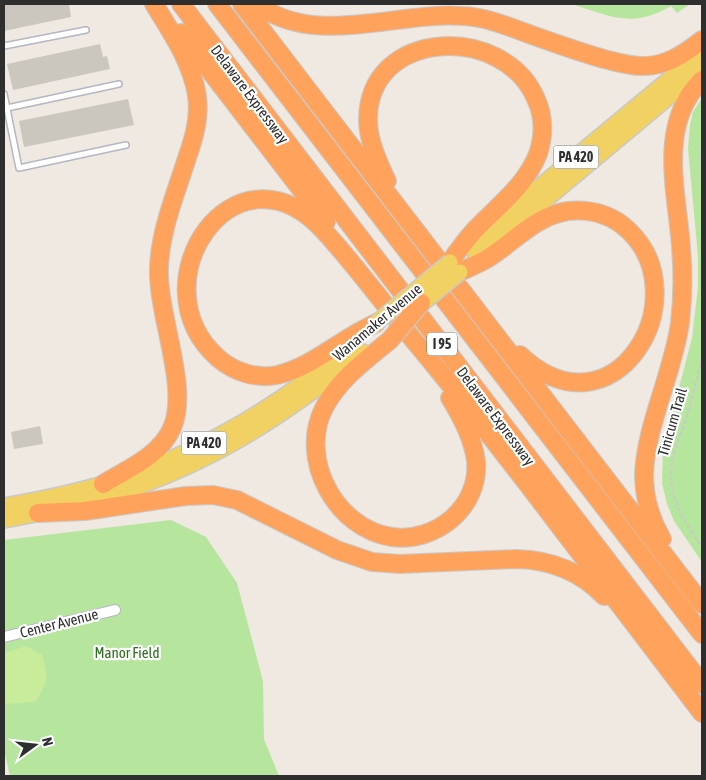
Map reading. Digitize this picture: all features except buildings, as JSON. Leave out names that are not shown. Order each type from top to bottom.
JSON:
[{"type":"highway","points":[[102,484],[147,457],[159,447],[172,428],[177,412],[177,386],[160,290],[159,262],[164,233],[195,132],[198,104],[193,78],[187,62],[154,4]]},
{"type":"highway","points":[[159,4],[337,236],[365,278]]},
{"type":"highway","name":"Delaware Expressway","points":[[181,4],[702,684]]},
{"type":"highway","name":"Delaware Expressway","points":[[217,4],[702,634]]},
{"type":"highway","points":[[242,4],[702,603]]},
{"type":"highway","points":[[257,4],[284,20],[314,26],[439,16],[474,17],[588,54],[638,66],[656,65],[672,60],[702,40]]},
{"type":"highway","points":[[416,231],[387,180],[373,147],[368,120],[372,95],[386,72],[398,61],[413,53],[446,45],[465,46],[485,51],[504,61],[520,74],[528,84],[540,111],[542,138],[537,156],[528,172],[504,202],[473,232],[455,267]]},
{"type":"highway","points":[[702,80],[684,105],[674,138],[673,159],[683,264],[682,303],[678,338],[648,445],[644,476],[648,506],[656,527],[670,552],[690,579],[702,603]]},
{"type":"highway","points":[[384,332],[341,342],[294,370],[275,376],[254,376],[230,367],[208,348],[199,335],[193,321],[186,291],[191,258],[198,242],[210,224],[231,208],[250,201],[264,200],[292,206],[314,221],[365,278],[436,365],[702,713]]},
{"type":"highway","points":[[455,267],[490,257],[515,236],[538,222],[568,212],[590,212],[606,215],[631,233],[644,252],[653,284],[654,305],[651,320],[637,351],[613,373],[600,379],[586,382],[564,381],[542,372],[520,354],[473,304]]},
{"type":"highway","points":[[416,342],[465,425],[473,447],[476,472],[468,498],[452,519],[429,533],[399,538],[379,534],[366,528],[352,519],[340,507],[330,494],[323,480],[318,464],[316,447],[319,421],[330,399],[384,332],[421,303]]},
{"type":"highway","points":[[38,513],[85,511],[186,496],[213,495],[237,500],[337,550],[372,562],[400,564],[517,560],[544,562],[561,567],[585,579],[644,636]]},
{"type":"main road","name":"Wanamaker Avenue","points":[[4,520],[94,500],[128,490],[179,470],[230,445],[294,406],[384,332],[455,267],[702,52]]},
{"type":"main road","name":"Wanamaker Avenue","points":[[421,303],[455,267],[702,69]]},
{"type":"main road","name":"Wanamaker Avenue","points":[[4,506],[56,496],[102,484],[174,458],[223,434],[255,415],[384,332]]},
{"type":"street","name":"Center Avenue","points":[[4,637],[115,610]]},
{"type":"lane","points":[[4,46],[86,30]]},
{"type":"lane","points":[[7,108],[118,84]]},
{"type":"lane","points":[[4,94],[19,168],[126,145]]},
{"type":"path","points":[[702,143],[702,186]]},
{"type":"path","name":"Tinicum Trail","points":[[702,357],[684,424],[674,450],[671,474],[677,504],[686,524],[702,547]]},
{"type":"green space","points":[[571,4],[690,4],[677,13],[671,6],[657,13],[633,19],[610,16]]},
{"type":"green space","points":[[702,98],[702,562],[674,521],[667,504],[662,483],[663,449],[692,338],[698,287],[698,257],[688,148],[693,112]]},
{"type":"green space","name":"Manor Field","points":[[171,520],[206,537],[237,583],[263,681],[264,739],[279,776],[10,776],[4,750],[4,540]]},
{"type":"green space","points":[[26,646],[42,655],[46,669],[45,685],[35,702],[4,704],[4,653]]}]
